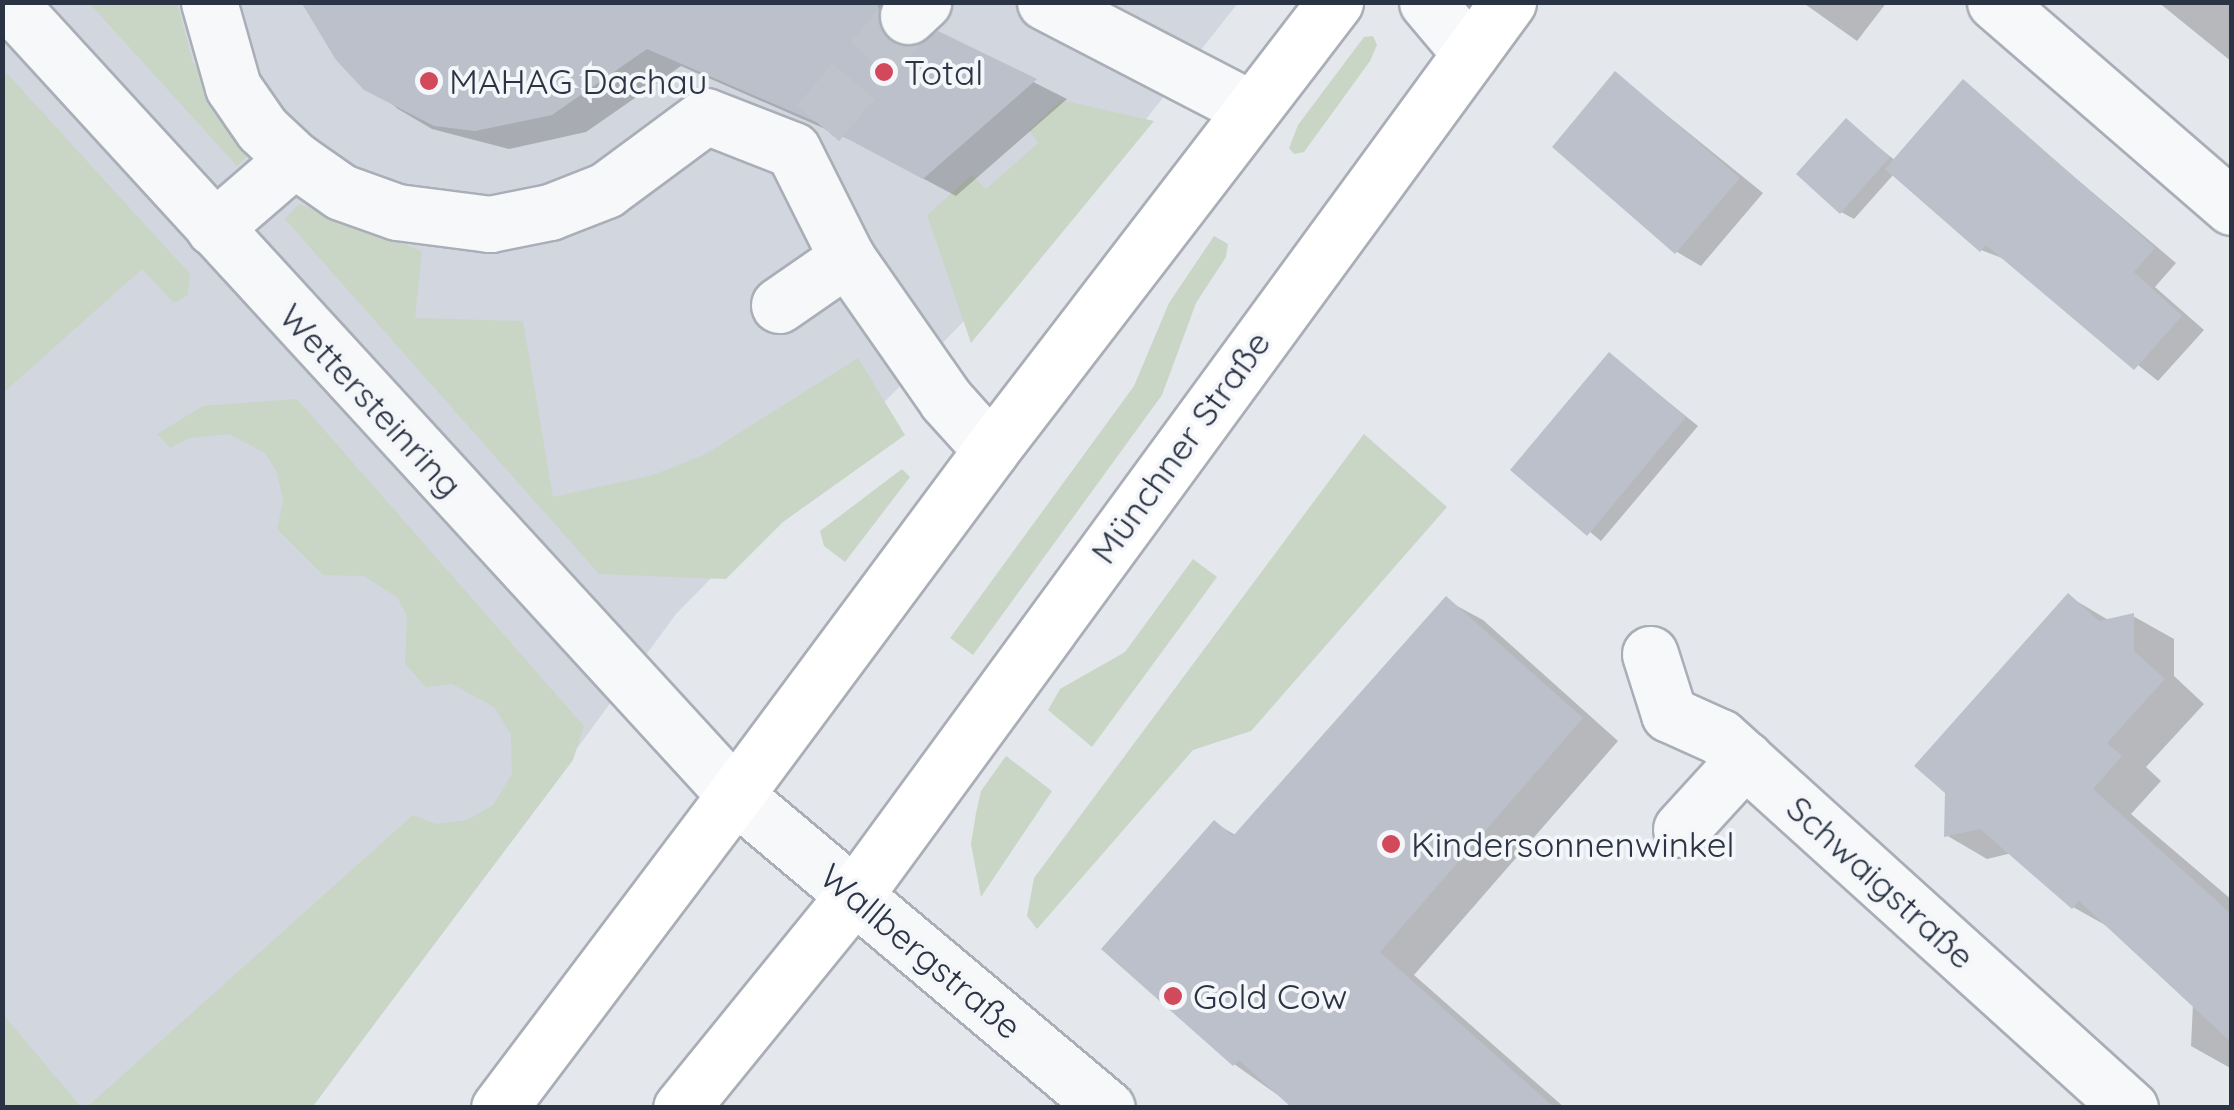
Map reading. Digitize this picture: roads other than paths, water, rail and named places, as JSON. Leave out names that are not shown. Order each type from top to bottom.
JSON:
[{"type":"main road","points":[[499,1108],[990,450],[1335,2]]},
{"type":"main road","name":"Münchner Straße","points":[[681,1108],[856,893],[1508,2]]},
{"type":"street","points":[[209,2],[233,86],[262,129],[294,159],[341,192],[396,212],[490,224],[550,212],[606,190],[706,116],[806,137],[847,258],[946,400],[990,450]]},
{"type":"street","points":[[1044,2],[1251,108]]},
{"type":"street","points":[[1427,2],[1470,53]]},
{"type":"street","points":[[1996,2],[2232,207]]},
{"type":"street","name":"Wettersteinring","points":[[25,8],[214,228],[735,796]]},
{"type":"street","points":[[214,228],[294,159]]},
{"type":"street","points":[[778,305],[847,258]]},
{"type":"street","name":"Schwaigstraße","points":[[1650,654],[1669,714],[1720,737],[2130,1108]]},
{"type":"street","points":[[1682,829],[1745,759]]},
{"type":"street","name":"Wallbergstraße","points":[[735,796],[856,893],[1106,1108]]},
{"type":"tunnel","points":[[818,123],[908,16]]},
{"type":"place","name":"Total","points":[[884,72]]},
{"type":"place","name":"MAHAG Dachau","points":[[429,81]]},
{"type":"place","name":"Kindersonnenwinkel","points":[[1391,844]]},
{"type":"place","name":"Gold Cow","points":[[1173,996]]}]
